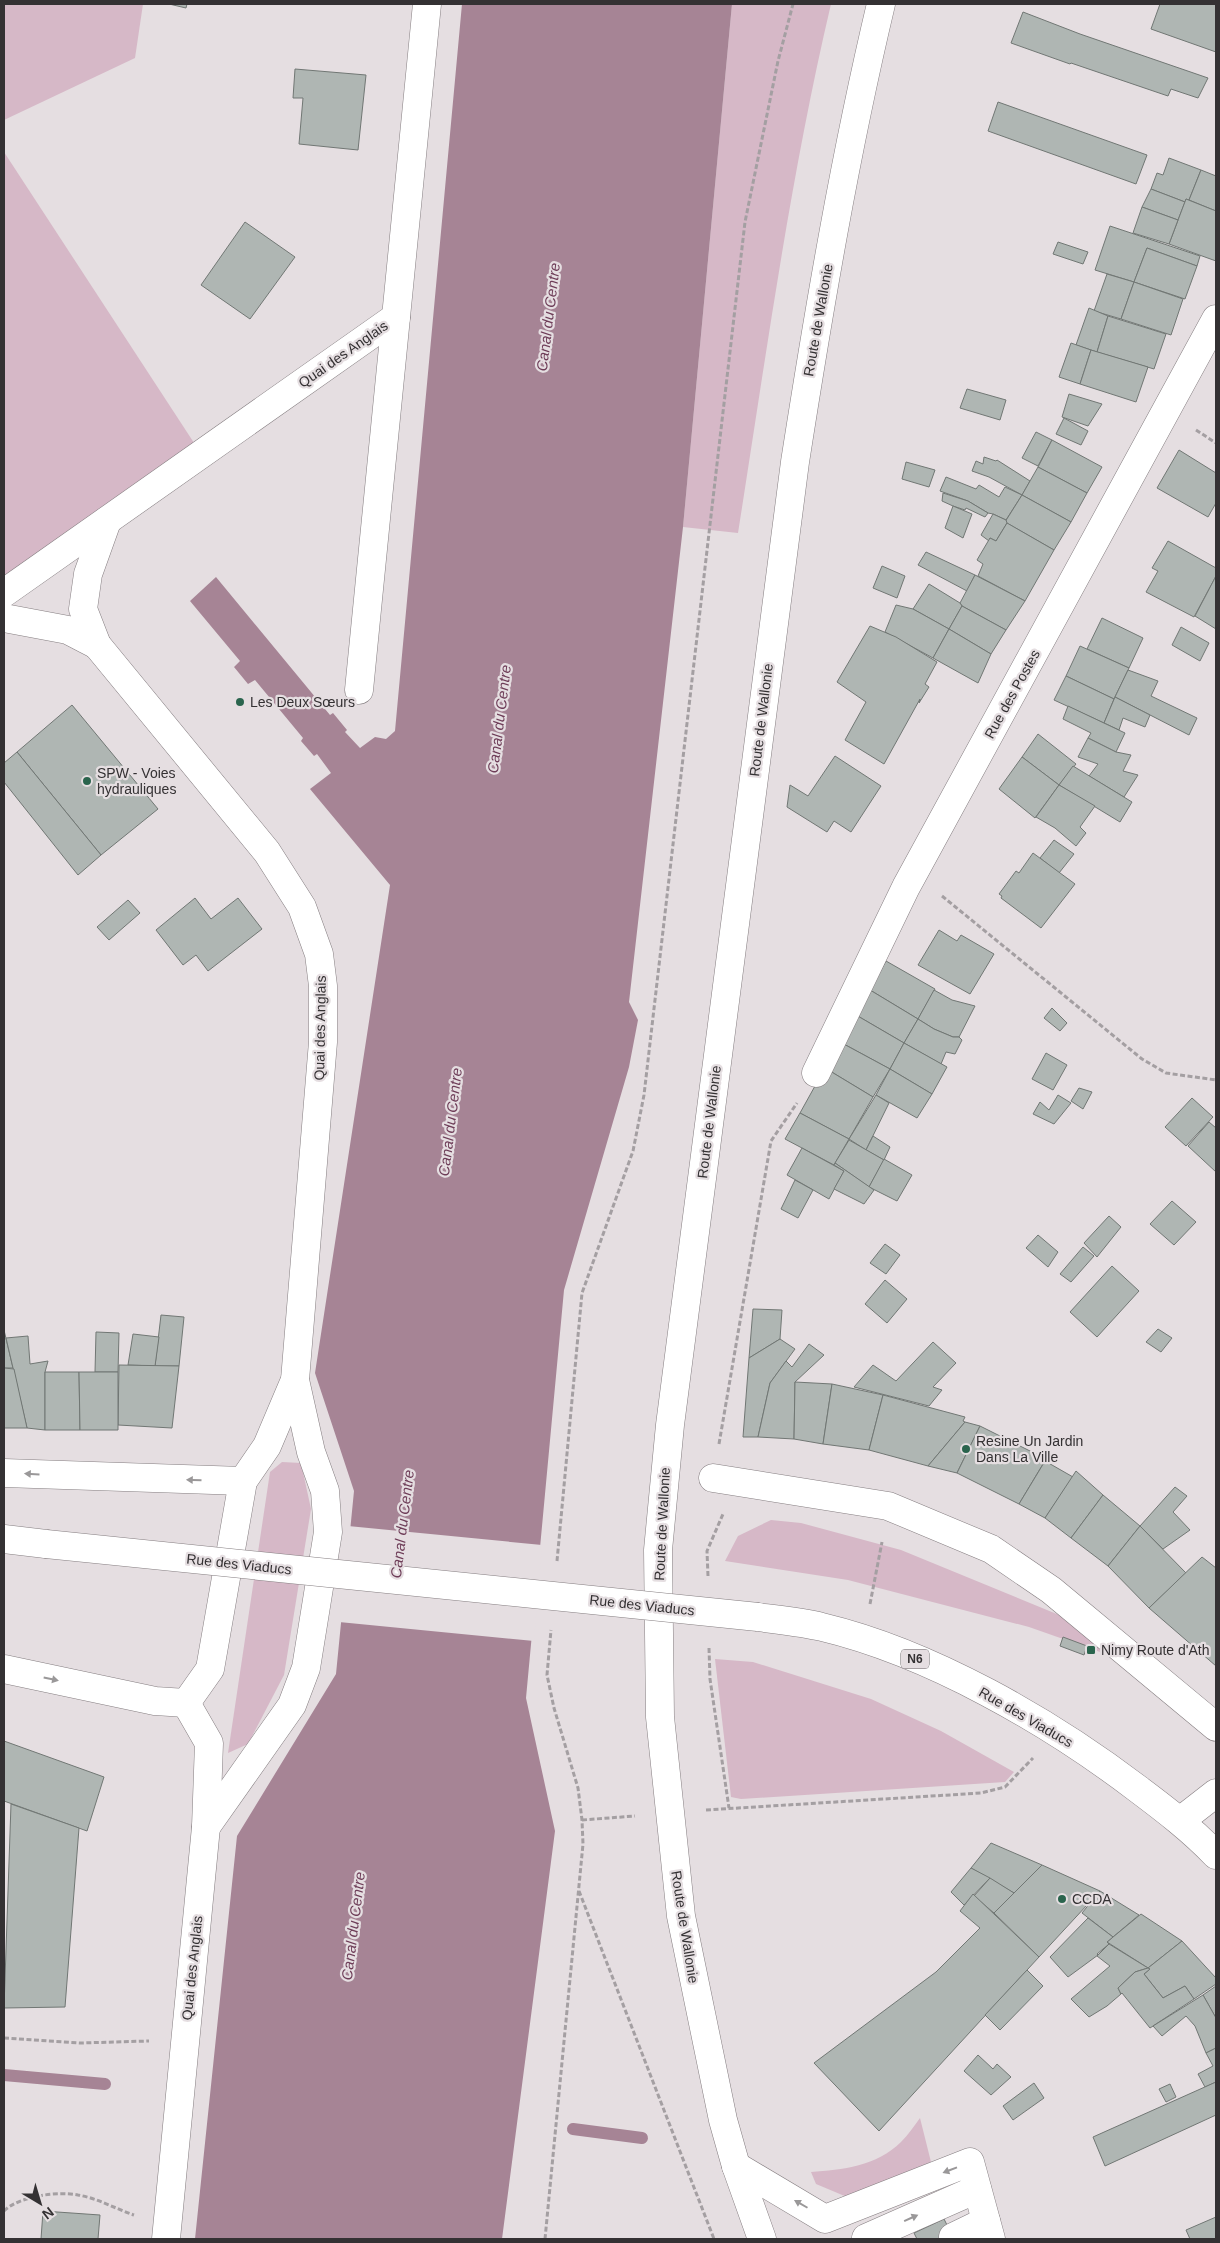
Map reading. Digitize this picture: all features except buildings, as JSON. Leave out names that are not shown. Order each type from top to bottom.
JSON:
[{"type":"street","name":"Quai des Anglais","points":[[4,593],[396,317],[427,4]]},
{"type":"street","name":"Route de Wallonie","points":[[762,2239],[736,2166],[723,2120],[681,1916],[660,1717],[658,1550],[670,1425],[794,472],[819,307],[864,74],[881,4]]},
{"type":"street","points":[[358,690],[396,317]]},
{"type":"street","name":"Rue des Postes","points":[[816,1073],[906,887],[1216,318]]},
{"type":"street","name":"Quai des Anglais","points":[[107,521],[88,574],[83,609],[97,645],[267,852],[302,907],[319,954],[323,986],[323,1042],[295,1380],[267,1446],[243,1481]]},
{"type":"street","points":[[4,618],[68,630],[97,645]]},
{"type":"street","points":[[206,1827],[292,1704],[306,1668],[328,1532],[325,1491],[311,1452],[295,1380]]},
{"type":"street","points":[[4,1473],[243,1481],[210,1669],[186,1703],[155,1701],[4,1669]]},
{"type":"street","points":[[713,1478],[888,1506],[991,1549],[1051,1590],[1216,1727]]},
{"type":"street","name":"Rue des Viaducs","points":[[4,1538],[46,1544],[758,1617],[821,1626],[864,1639],[922,1662],[992,1696],[1060,1734],[1107,1766],[1180,1821],[1216,1855]]},
{"type":"street","name":"Quai des Anglais","points":[[167,2233],[206,1827],[209,1743],[186,1703]]},
{"type":"street","points":[[1180,1821],[1216,1793]]},
{"type":"street","points":[[736,2166],[825,2219],[970,2162],[989,2230],[953,2237]]},
{"type":"street","points":[[852,2209],[867,2239],[977,2189]]},
{"type":"path","points":[[557,1567],[582,1293],[633,1151],[644,1095],[745,222],[778,61],[793,4]]},
{"type":"path","points":[[915,873],[1142,1059],[1166,1073],[1216,1080]]},
{"type":"path","points":[[713,1478],[771,1141],[816,1073]]},
{"type":"path","points":[[864,1639],[888,1506]]},
{"type":"path","points":[[546,2239],[583,1844],[578,1788],[554,1708],[547,1675],[552,1626]]},
{"type":"path","points":[[582,1820],[670,1812],[981,1793],[1005,1787],[1023,1767],[1060,1734]]},
{"type":"path","points":[[579,1890],[714,2239]]},
{"type":"path","points":[[4,2038],[80,2043],[185,2040]]},
{"type":"path","points":[[4,2211],[10,2205],[41,2195],[78,2195],[167,2233]]},
{"type":"shaded area","points":[[4,4],[143,4],[135,58],[4,120]]},
{"type":"shaded area","points":[[732,4],[831,4],[816,69],[791,201],[738,533],[683,527]]},
{"type":"shaded area","points":[[4,152],[198,449],[4,593]]},
{"type":"shaded area","points":[[282,1462],[301,1463],[311,1509],[284,1675],[248,1744],[228,1753],[270,1472]]},
{"type":"shaded area","points":[[771,1520],[801,1523],[901,1550],[1081,1624],[1120,1659],[1029,1627],[848,1580],[725,1561],[738,1536]]},
{"type":"shaded area","points":[[715,1659],[753,1662],[871,1699],[941,1731],[1014,1772],[1005,1782],[741,1799],[731,1797]]},
{"type":"shaded area","points":[[920,2118],[931,2162],[847,2197],[816,2184],[811,2172],[847,2168],[881,2157],[901,2142]]},
{"type":"water","name":"Canal du Centre","points":[[462,4],[732,4],[683,527],[629,1002],[638,1020],[629,1067],[564,1290],[526,1698],[555,1831],[502,2239],[195,2239],[237,1836],[336,1674],[354,1491],[315,1373],[390,885],[310,789],[331,773],[317,754],[314,756],[301,741],[303,738],[255,680],[248,684],[234,667],[240,661],[190,601],[216,577],[330,715],[333,713],[347,730],[345,732],[360,748],[375,737],[386,739],[395,731]]},
{"type":"pier","points":[[348,1526],[542,1545],[534,1641],[339,1622]]},
{"type":"waterway","points":[[4,2075],[105,2084]]},
{"type":"waterway","points":[[573,2129],[642,2138]]},
{"type":"place","name":"Les Deux Sœurs","points":[[240,702]]},
{"type":"place","name":"SPW - Voies hydrauliques","points":[[87,781]]},
{"type":"place","name":"Resine Un Jardin Dans La Ville","points":[[966,1449]]},
{"type":"place","name":"Nimy Route d'Ath","points":[[1091,1650]]},
{"type":"place","name":"CCDA","points":[[1062,1899]]}]
